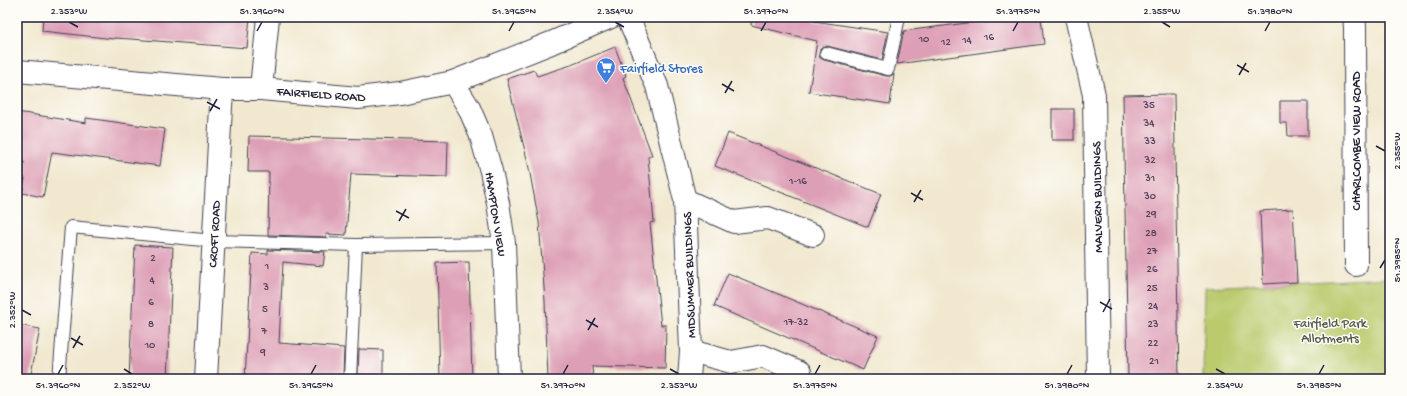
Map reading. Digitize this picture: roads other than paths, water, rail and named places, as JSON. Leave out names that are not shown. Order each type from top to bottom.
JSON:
[{"type":"street","points":[[261,89],[268,17]]},
{"type":"street","name":"FAIRFIELD ROAD","points":[[17,71],[222,89],[261,89],[358,98],[400,94],[453,82],[612,17]]},
{"type":"street","name":"MIDSUMMER BUILDINGS","points":[[628,17],[656,86],[685,200],[691,351],[689,379]]},
{"type":"street","name":"MALVERN BUILDINGS","points":[[1076,17],[1094,95],[1098,379]]},
{"type":"street","name":"CHARLCOMBE VIEW ROAD","points":[[1354,17],[1356,265]]},
{"type":"street","name":"HAMPTON VIEW","points":[[453,82],[469,108],[480,136],[491,171],[498,203],[504,243],[509,379]]},
{"type":"street","name":"CROFT ROAD","points":[[206,379],[222,89]]},
{"type":"street","name":"MIDSUMMER BUILDINGS","points":[[685,200],[734,222],[768,218],[813,235]]},
{"type":"street","name":"MIDSUMMER BUILDINGS","points":[[691,351],[731,362],[763,356],[800,372]]},
{"type":"lane","points":[[826,53],[888,69],[899,17]]},
{"type":"lane","points":[[59,379],[71,227],[213,241],[356,245],[504,243]]},
{"type":"lane","points":[[350,379],[356,245]]},
{"type":"place","name":"Fairfield Stores","points":[[606,84]]},
{"type":"park label","name":"Fairfield Park Allotments","points":[[1330,330]]}]
